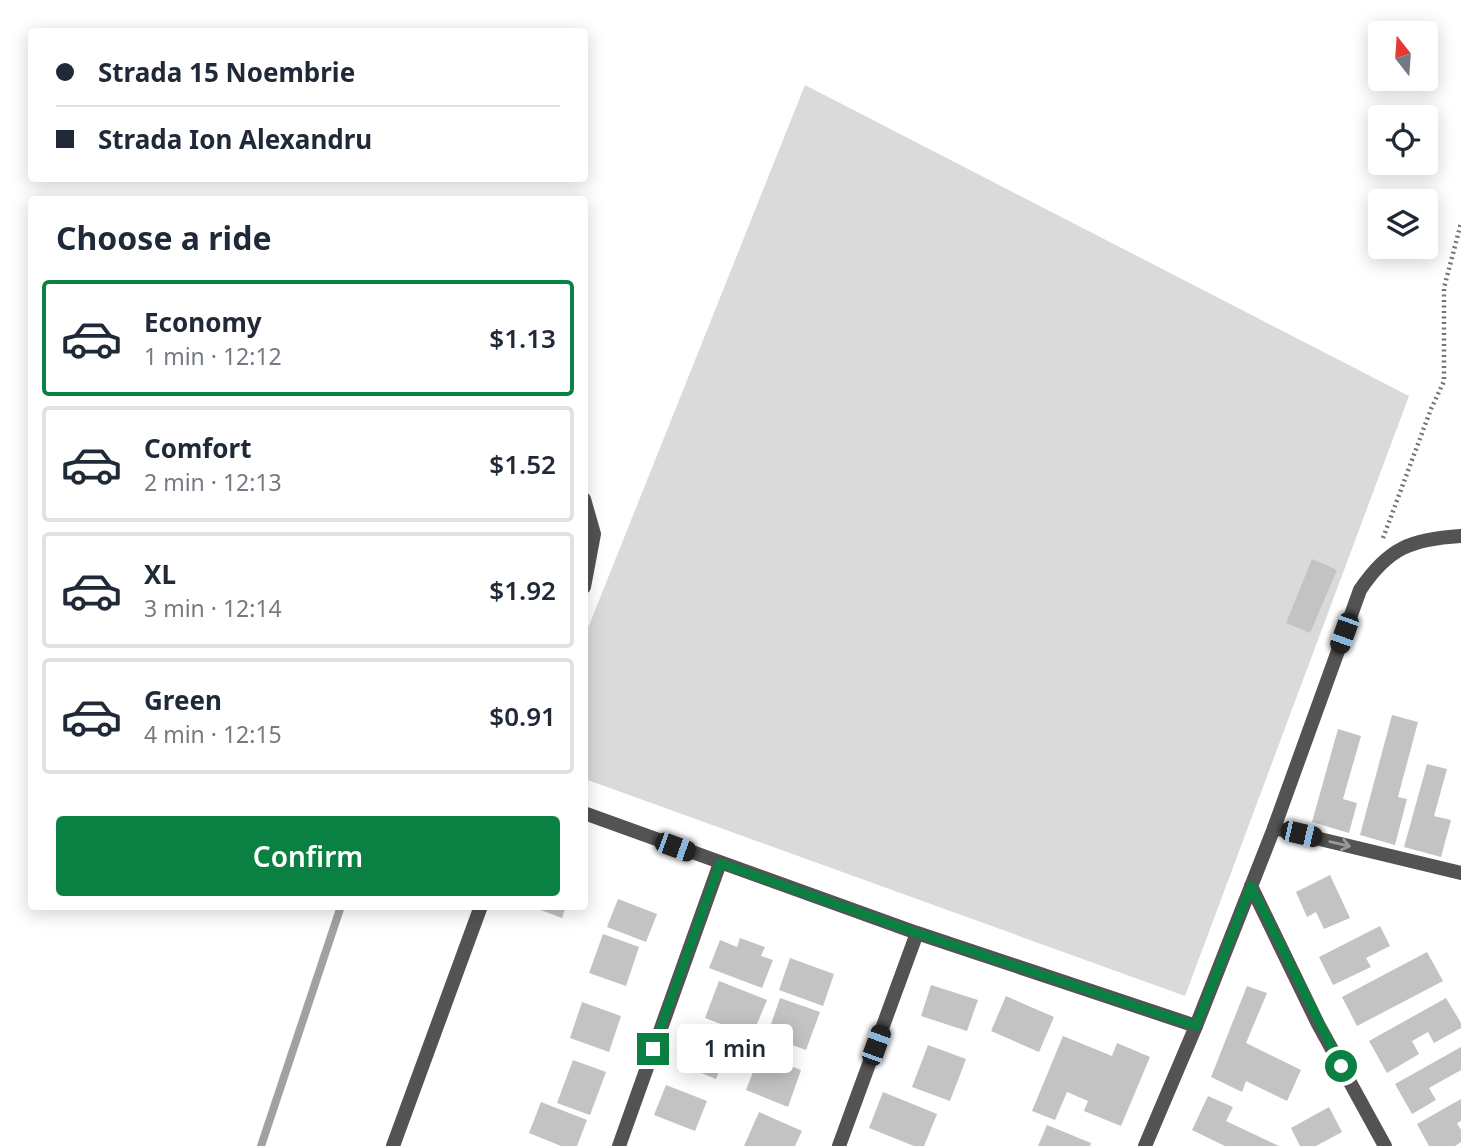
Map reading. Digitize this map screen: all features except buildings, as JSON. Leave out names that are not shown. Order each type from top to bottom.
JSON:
[{"type":"street","points":[[588,513],[594,534],[588,566]]},
{"type":"street","points":[[1145,1146],[1196,1026],[1274,828],[1360,590],[1376,566],[1395,552],[1440,537],[1461,536]]},
{"type":"street","points":[[588,814],[917,933],[1196,1026]]},
{"type":"street","points":[[1274,828],[1461,873]]},
{"type":"street","points":[[619,1146],[720,863]]},
{"type":"street","points":[[1251,886],[1318,1024],[1385,1146]]},
{"type":"street","points":[[393,1146],[480,910]]},
{"type":"street","points":[[839,1146],[917,933]]},
{"type":"path","points":[[1371,573],[1431,409],[1444,382],[1444,288],[1461,223]]},
{"type":"shaded area","points":[[805,85],[1409,396],[1185,996],[588,780],[588,628]]},
{"type":"waterway","points":[[261,1146],[340,910]]},
{"type":"route","points":[[653,1049],[720,863],[917,933],[1196,1026],[1251,886],[1341,1066]]}]
